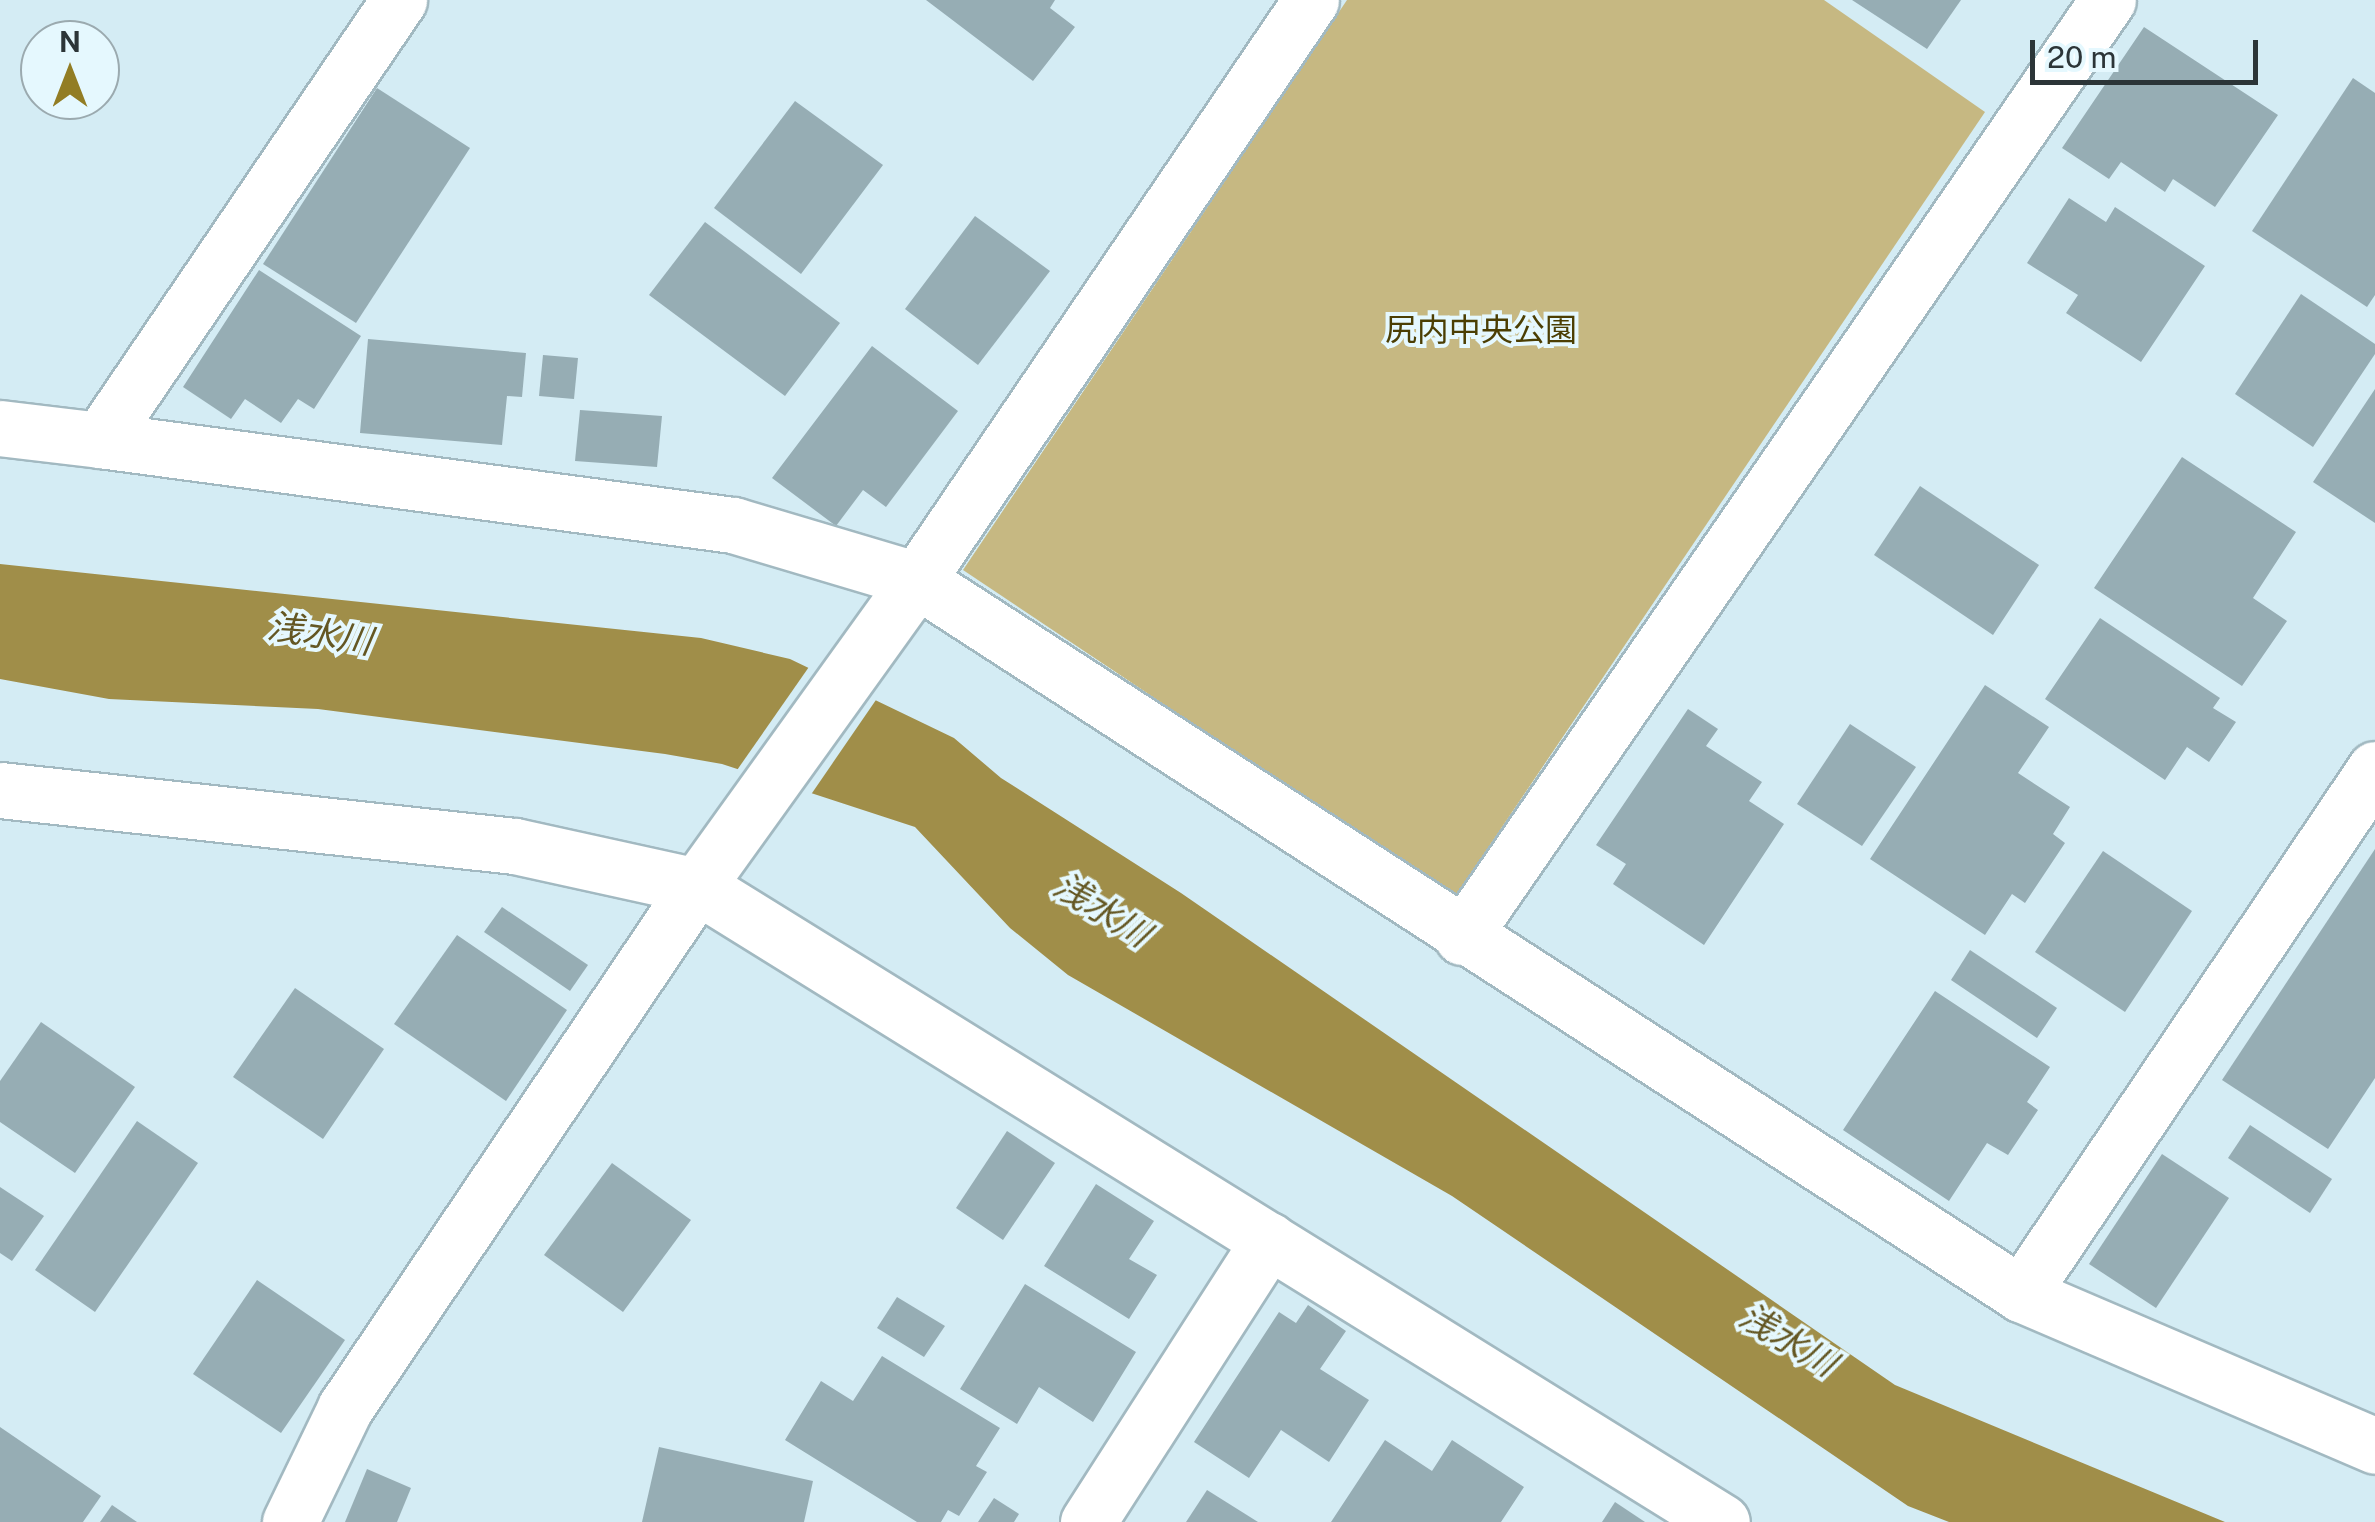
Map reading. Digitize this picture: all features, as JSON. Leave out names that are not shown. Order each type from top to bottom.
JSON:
[{"type":"street","points":[[100,440],[398,0]]},
{"type":"street","points":[[290,1522],[345,1408],[710,870],[917,580],[1312,0]]},
{"type":"street","points":[[1462,937],[2108,0]]},
{"type":"street","points":[[0,428],[733,525],[917,580],[1462,937],[2021,1294],[2375,1446]]},
{"type":"street","points":[[2021,1294],[2375,770]]},
{"type":"street","points":[[0,790],[710,870],[1269,1240],[1722,1522]]},
{"type":"street","points":[[1088,1522],[1269,1240]]},
{"type":"green space","name":"尻内中央公園","points":[[1347,0],[1824,0],[1985,112],[1454,898],[963,570]]},
{"type":"water","name":"浅水川","points":[[0,564],[701,638],[790,659],[954,738],[1001,778],[1181,893],[1895,1385],[2225,1522],[1949,1522],[1908,1506],[1452,1196],[1068,975],[1010,928],[915,827],[722,764],[665,754],[318,709],[109,699],[0,679]]},
{"type":"pier","points":[[811,664],[878,697],[810,796],[735,773]]},
{"type":"building","points":[[926,0],[1055,0],[1050,8],[1075,27],[1033,81]]},
{"type":"building","points":[[1852,0],[1961,0],[1927,49]]},
{"type":"building","points":[[2144,27],[2278,115],[2215,207],[2173,179],[2165,192],[2121,162],[2109,179],[2062,148]]},
{"type":"building","points":[[2353,78],[2375,93],[2375,295],[2367,307],[2252,231]]},
{"type":"building","points":[[377,88],[470,148],[356,323],[263,264]]},
{"type":"building","points":[[795,101],[883,165],[801,274],[714,208]]},
{"type":"building","points":[[2069,198],[2106,222],[2115,207],[2205,266],[2141,362],[2066,313],[2078,295],[2027,263]]},
{"type":"building","points":[[975,216],[1050,271],[978,365],[905,309]]},
{"type":"building","points":[[705,222],[840,323],[785,396],[649,295]]},
{"type":"building","points":[[259,270],[361,336],[314,409],[298,399],[281,423],[245,399],[231,419],[183,387]]},
{"type":"building","points":[[2301,294],[2375,344],[2375,354],[2313,447],[2235,394]]},
{"type":"building","points":[[368,339],[526,353],[522,397],[507,396],[502,445],[360,433]]},
{"type":"building","points":[[872,346],[958,411],[886,507],[863,490],[836,526],[772,478]]},
{"type":"building","points":[[543,355],[578,358],[574,399],[539,396]]},
{"type":"building","points":[[2375,389],[2375,523],[2313,482]]},
{"type":"building","points":[[580,410],[662,416],[657,467],[575,461]]},
{"type":"building","points":[[2182,457],[2296,532],[2253,598],[2287,621],[2242,686],[2094,588]]},
{"type":"building","points":[[1920,486],[2039,565],[1993,635],[1874,555]]},
{"type":"building","points":[[2100,618],[2220,698],[2213,708],[2236,722],[2209,762],[2187,747],[2165,780],[2045,699]]},
{"type":"building","points":[[1985,685],[2049,727],[2018,773],[2070,807],[2053,834],[2065,843],[2025,903],[2012,894],[1985,935],[1870,859]]},
{"type":"building","points":[[1688,709],[1718,729],[1706,746],[1762,782],[1749,801],[1784,824],[1704,945],[1613,884],[1626,864],[1596,845]]},
{"type":"building","points":[[1850,724],[1916,767],[1862,846],[1797,804]]},
{"type":"building","points":[[2375,849],[2375,1078],[2328,1149],[2222,1080]]},
{"type":"building","points":[[2103,851],[2192,911],[2125,1012],[2035,952]]},
{"type":"building","points":[[502,907],[588,965],[570,991],[484,932]]},
{"type":"building","points":[[457,935],[567,1010],[506,1101],[394,1024]]},
{"type":"building","points":[[1970,950],[2057,1008],[2037,1038],[1951,980]]},
{"type":"building","points":[[295,988],[384,1049],[323,1139],[233,1077]]},
{"type":"building","points":[[1935,991],[2050,1067],[2027,1102],[2038,1110],[2008,1155],[1987,1143],[1949,1201],[1843,1130]]},
{"type":"building","points":[[41,1022],[135,1087],[75,1173],[0,1122],[0,1081]]},
{"type":"building","points":[[137,1121],[198,1163],[95,1312],[35,1270]]},
{"type":"building","points":[[2250,1125],[2332,1179],[2310,1213],[2228,1158]]},
{"type":"building","points":[[1007,1131],[1055,1163],[1003,1240],[956,1208]]},
{"type":"building","points":[[2162,1154],[2229,1198],[2156,1308],[2089,1264]]},
{"type":"building","points":[[612,1163],[691,1220],[623,1312],[544,1255]]},
{"type":"building","points":[[1096,1184],[1154,1221],[1129,1259],[1157,1275],[1129,1319],[1044,1266]]},
{"type":"building","points":[[0,1187],[44,1216],[12,1261],[0,1253]]},
{"type":"building","points":[[257,1280],[345,1340],[281,1433],[193,1374]]},
{"type":"building","points":[[1025,1284],[1136,1352],[1093,1422],[1039,1387],[1017,1424],[960,1389]]},
{"type":"building","points":[[897,1297],[945,1326],[924,1357],[877,1328]]},
{"type":"building","points":[[1308,1305],[1346,1331],[1320,1369],[1369,1400],[1329,1462],[1281,1430],[1249,1478],[1194,1442],[1279,1312],[1296,1323]]},
{"type":"building","points":[[882,1356],[1000,1428],[976,1466],[987,1472],[959,1516],[948,1510],[941,1522],[917,1522],[785,1440],[821,1381],[853,1401]]},
{"type":"building","points":[[0,1427],[101,1496],[83,1522],[0,1522]]},
{"type":"building","points":[[1385,1440],[1432,1471],[1452,1440],[1524,1487],[1501,1522],[1331,1522]]},
{"type":"building","points":[[659,1447],[813,1481],[804,1522],[642,1522]]},
{"type":"building","points":[[367,1469],[411,1488],[397,1522],[345,1522]]},
{"type":"building","points":[[1207,1490],[1258,1522],[1186,1522]]},
{"type":"building","points":[[994,1498],[1019,1514],[1014,1522],[978,1522]]},
{"type":"building","points":[[1615,1502],[1645,1522],[1602,1522]]},
{"type":"building","points":[[112,1505],[137,1522],[100,1522]]}]
